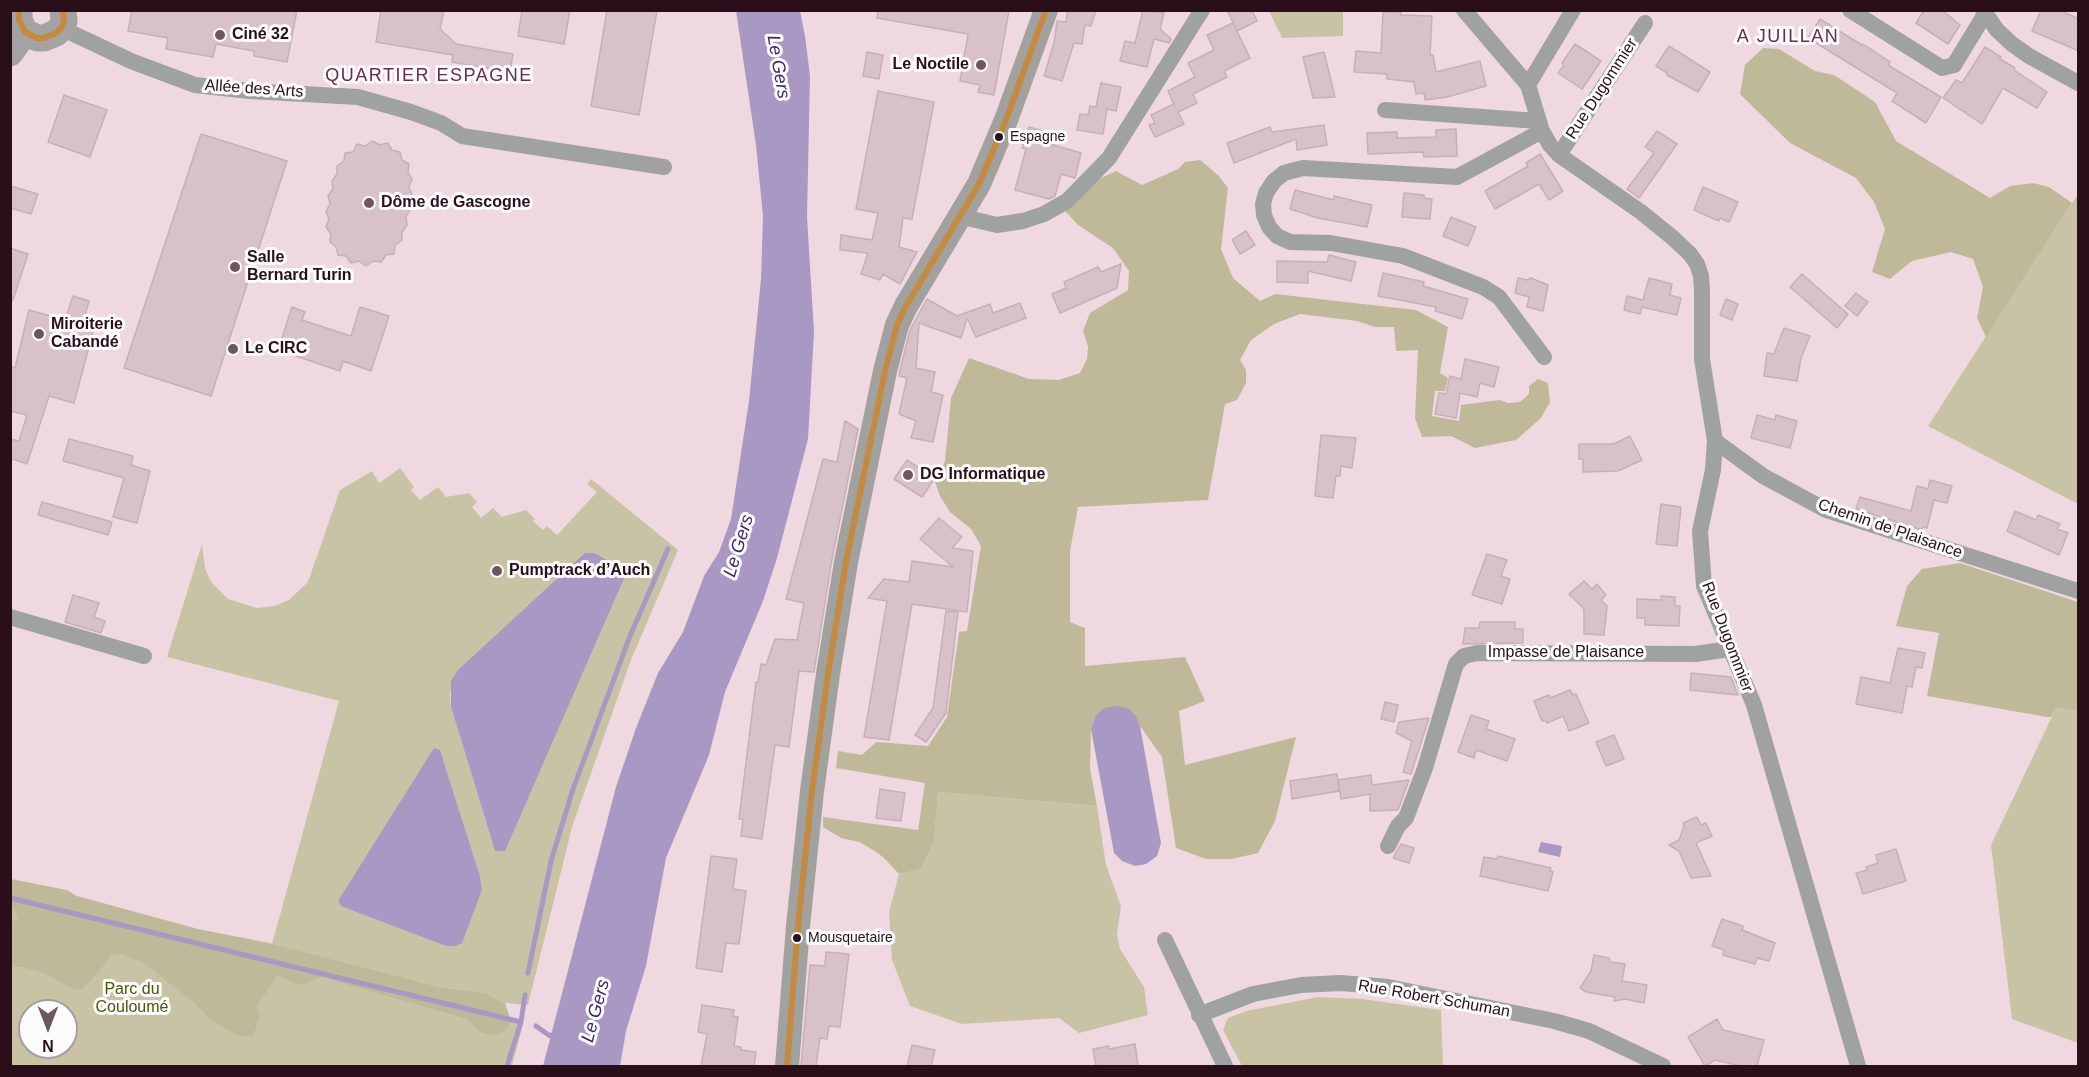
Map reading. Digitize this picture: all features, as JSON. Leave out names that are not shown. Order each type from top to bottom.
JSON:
[{"type":"main road","points":[[18,32],[44,39],[56,33],[62,19]]},
{"type":"street","points":[[787,1066],[812,791],[828,674],[846,562],[885,370],[897,325],[906,306],[980,184],[1046,10]]},
{"type":"street","points":[[959,216],[997,225],[1023,221],[1044,214],[1067,201],[1109,158],[1202,10]]},
{"type":"street","name":"Rue Dugommier","points":[[1464,10],[1528,86],[1540,126],[1550,145],[1559,155],[1633,206],[1673,238],[1697,264],[1702,283],[1702,359],[1715,441],[1713,470],[1700,531],[1704,586],[1754,705],[1858,1066]]},
{"type":"street","points":[[1528,86],[1573,10]]},
{"type":"street","points":[[1850,10],[1942,68],[1954,64],[1984,12],[1997,30],[2028,56],[2079,83]]},
{"type":"street","name":"Allée des Arts","points":[[62,19],[131,61],[195,85],[249,91],[358,97],[411,111],[441,123],[462,136],[664,167]]},
{"type":"street","name":"Rue Dugommier","points":[[1559,155],[1645,23]]},
{"type":"street","points":[[1385,110],[1540,126]]},
{"type":"street","points":[[1540,126],[1457,177],[1303,168],[1284,173],[1274,181],[1266,193],[1263,204],[1264,215],[1269,227],[1277,236],[1290,242],[1331,243],[1403,256],[1483,286],[1499,297],[1544,357]]},
{"type":"street","name":"Chemin de Plaisance","points":[[1715,441],[1763,476],[1826,510],[2079,591]]},
{"type":"street","points":[[10,617],[144,656]]},
{"type":"street","name":"Impasse de Plaisance","points":[[1388,846],[1398,826],[1406,818],[1425,768],[1456,664],[1464,656],[1478,653],[1695,654],[1730,649]]},
{"type":"street","points":[[1165,940],[1225,1066]]},
{"type":"street","name":"Rue Robert Schuman","points":[[1199,1015],[1253,994],[1301,985],[1341,983],[1388,987],[1554,1021],[1589,1031],[1663,1066]]},
{"type":"green space","points":[[1269,11],[1343,11],[1343,36],[1282,38]]},
{"type":"green space","points":[[2078,194],[2078,504],[1928,426]]},
{"type":"green space","points":[[400,468],[414,487],[411,490],[420,500],[438,487],[446,497],[469,493],[477,502],[472,507],[481,518],[493,508],[502,517],[526,510],[543,530],[547,526],[557,535],[597,492],[587,484],[591,479],[678,550],[631,660],[572,827],[528,1005],[505,1003],[483,993],[440,987],[272,944],[339,701],[167,657],[202,544],[205,568],[211,582],[228,599],[257,608],[275,606],[289,600],[308,582],[340,490],[372,471],[379,483]],"holes":[[[450,691],[495,851],[451,707]],[[440,750],[480,876],[482,889]]]},
{"type":"green space","points":[[2057,706],[2078,711],[2078,1043],[2012,1019],[1991,845]]},
{"type":"green space","points":[[938,792],[1097,806],[1106,865],[1121,906],[1117,934],[1120,949],[1144,987],[1148,1015],[1079,1033],[1059,1018],[962,1024],[910,1006],[892,960],[889,912],[899,874],[921,869],[934,842]]},
{"type":"green space","name":"Parc du Couloumé","points":[[11,901],[523,1024],[512,1066],[11,1066]]},
{"type":"green space","points":[[1318,997],[1362,999],[1441,1010],[1443,1066],[1242,1066],[1223,1030],[1228,1018],[1246,1011]]},
{"type":"shaded area","points":[[1763,48],[1779,49],[1815,71],[1834,75],[1875,102],[1896,141],[1990,198],[2010,186],[2033,183],[2049,187],[2072,203],[1986,337],[1977,318],[1983,287],[1973,259],[1951,252],[1912,261],[1890,279],[1872,272],[1885,229],[1874,202],[1856,178],[1790,143],[1740,94],[1745,65]]},
{"type":"shaded area","points":[[1200,160],[1218,175],[1228,188],[1221,249],[1233,278],[1260,301],[1275,294],[1416,310],[1448,327],[1440,373],[1448,378],[1445,391],[1435,391],[1432,416],[1459,421],[1461,405],[1500,400],[1508,403],[1520,402],[1529,394],[1529,386],[1538,379],[1548,383],[1550,402],[1541,418],[1516,440],[1475,448],[1451,436],[1422,437],[1415,418],[1418,350],[1396,351],[1394,327],[1375,327],[1357,321],[1300,314],[1274,324],[1251,340],[1240,360],[1246,370],[1246,383],[1237,400],[1225,404],[1208,500],[1078,507],[1070,551],[1070,622],[1085,628],[1085,666],[1185,657],[1205,701],[1179,711],[1185,765],[1296,737],[1275,821],[1258,853],[1232,859],[1206,859],[1176,848],[1162,757],[1140,726],[1136,716],[1104,708],[1097,714],[1091,729],[1090,769],[1097,806],[938,792],[934,842],[921,869],[899,874],[883,857],[870,848],[859,842],[841,838],[823,827],[823,817],[918,830],[925,783],[836,768],[838,751],[862,755],[876,742],[928,746],[947,717],[959,632],[967,631],[981,546],[971,529],[950,512],[935,482],[945,461],[951,398],[969,358],[1029,379],[1059,380],[1080,373],[1087,359],[1088,347],[1083,331],[1090,313],[1128,290],[1129,271],[1113,248],[1078,225],[1065,211],[1099,179],[1116,171],[1142,185],[1178,169],[1185,162]]},
{"type":"shaded area","points":[[1960,563],[2078,602],[2078,711],[2057,707],[2051,717],[2047,717],[1927,696],[1939,633],[1896,626],[1907,586],[1922,569]]},
{"type":"shaded area","points":[[11,879],[67,890],[77,896],[198,929],[269,943],[440,987],[484,993],[505,1003],[511,1021],[507,1030],[493,1036],[480,1032],[467,1019],[321,977],[301,985],[277,976],[257,1006],[260,1014],[253,1037],[237,1035],[212,1021],[191,1000],[144,963],[121,954],[111,955],[98,973],[81,990],[69,987],[44,973],[22,967],[11,967],[11,922],[18,919],[14,909],[11,908]]},
{"type":"water","name":"Le Gers","points":[[736,11],[800,11],[805,36],[810,76],[807,217],[814,332],[808,439],[777,558],[763,601],[725,692],[709,755],[666,858],[646,966],[626,1031],[620,1066],[543,1066],[616,787],[636,728],[658,673],[683,632],[704,576],[719,552],[731,519],[749,401],[761,279],[763,216],[756,145]]},
{"type":"water","points":[[585,553],[594,553],[622,568],[625,576],[505,851],[495,851],[451,707],[451,681],[458,670]]},
{"type":"water","points":[[1118,706],[1129,709],[1136,716],[1140,726],[1161,843],[1157,856],[1146,864],[1135,866],[1122,861],[1114,853],[1091,729],[1096,715],[1104,708]]},
{"type":"water","points":[[434,748],[440,750],[480,876],[482,890],[462,943],[456,946],[446,946],[341,906],[338,901]]},
{"type":"water","points":[[1541,842],[1562,846],[1560,857],[1538,852]]},
{"type":"building","name":"Ciné 32","points":[[132,10],[297,10],[287,62],[254,56],[254,51],[216,44],[213,57],[166,49],[168,38],[128,31]]},
{"type":"building","points":[[381,10],[444,10],[440,29],[456,44],[513,54],[510,72],[452,62],[453,55],[376,42]]},
{"type":"building","points":[[522,10],[570,10],[564,44],[518,36]]},
{"type":"building","points":[[607,10],[657,10],[639,115],[591,106]]},
{"type":"building","name":"Le Noctile","points":[[878,10],[1009,10],[994,95],[978,92],[980,85],[960,81],[968,34],[877,18]]},
{"type":"building","points":[[1068,10],[1096,10],[1091,26],[1085,25],[1082,44],[1074,43],[1062,81],[1044,76],[1054,43],[1057,21],[1066,22]]},
{"type":"building","points":[[1143,10],[1164,13],[1160,29],[1171,39],[1169,43],[1154,39],[1147,67],[1120,61],[1125,41],[1135,43]]},
{"type":"building","points":[[1227,10],[1252,10],[1257,21],[1237,31]]},
{"type":"building","points":[[1924,10],[1942,10],[1960,25],[1948,44],[1916,23]]},
{"type":"building","points":[[2041,10],[2059,10],[2079,19],[2079,51],[2032,31]]},
{"type":"building","points":[[1383,12],[1432,16],[1430,55],[1433,55],[1436,72],[1480,61],[1486,86],[1447,97],[1425,100],[1424,93],[1416,94],[1414,82],[1387,79],[1387,74],[1354,72],[1356,51],[1381,53]]},
{"type":"building","points":[[1820,19],[1863,44],[1890,62],[1888,65],[1941,97],[1926,123],[1892,101],[1897,93],[1808,38]]},
{"type":"building","points":[[1233,23],[1250,58],[1224,71],[1227,77],[1193,94],[1197,103],[1178,112],[1184,124],[1155,137],[1149,125],[1155,123],[1151,115],[1174,104],[1168,91],[1195,77],[1188,63],[1214,50],[1207,35]]},
{"type":"building","points":[[1575,44],[1601,61],[1582,89],[1558,73]]},
{"type":"building","points":[[1669,46],[1710,72],[1698,92],[1667,75],[1656,66]]},
{"type":"building","points":[[1985,47],[2047,92],[2037,108],[2003,88],[1982,124],[1943,98],[1956,80],[1962,83]]},
{"type":"building","points":[[867,52],[883,55],[879,79],[863,76]]},
{"type":"building","points":[[1324,52],[1335,97],[1313,98],[1303,57]]},
{"type":"building","points":[[1101,83],[1121,87],[1116,111],[1107,109],[1103,134],[1077,130],[1080,114],[1088,115],[1090,106],[1096,107]]},
{"type":"building","points":[[878,91],[934,102],[912,219],[903,218],[899,247],[917,252],[900,284],[883,274],[880,280],[861,274],[868,253],[840,250],[841,235],[872,240],[878,213],[856,209]]},
{"type":"building","points":[[64,95],[107,110],[90,157],[48,142]]},
{"type":"building","points":[[1324,125],[1327,145],[1297,150],[1296,139],[1234,163],[1227,143],[1270,127],[1272,132]]},
{"type":"building","points":[[1029,127],[1043,131],[1040,141],[1081,153],[1075,178],[1061,174],[1055,196],[1049,199],[1015,190],[1026,149],[1022,148]]},
{"type":"building","points":[[1456,129],[1457,156],[1424,157],[1423,152],[1368,154],[1367,133],[1397,132],[1397,138],[1436,137],[1436,130]]},
{"type":"building","points":[[1657,131],[1677,144],[1639,198],[1627,189],[1654,153],[1645,147]]},
{"type":"building","name":"Salle Bernard Turin","points":[[201,134],[287,161],[211,396],[124,368]]},
{"type":"building","name":"Dôme de Gascogne","points":[[372,141],[380,145],[388,143],[392,150],[400,152],[402,160],[409,164],[408,172],[412,179],[409,187],[412,195],[408,202],[410,210],[406,217],[407,225],[402,232],[402,240],[395,245],[394,254],[386,255],[381,262],[373,261],[366,266],[359,261],[351,263],[346,256],[338,255],[336,247],[330,242],[331,234],[326,227],[329,219],[326,211],[330,204],[328,196],[333,189],[332,181],[337,174],[337,166],[344,161],[345,153],[353,152],[357,144],[365,146]]},
{"type":"building","points":[[1540,154],[1563,191],[1549,200],[1539,184],[1495,209],[1485,191],[1528,166],[1526,163]]},
{"type":"building","points":[[10,186],[38,194],[31,214],[10,208]]},
{"type":"building","points":[[1703,187],[1738,202],[1729,222],[1720,218],[1719,221],[1694,210]]},
{"type":"building","points":[[1295,190],[1334,200],[1334,196],[1372,205],[1367,227],[1318,218],[1290,209]]},
{"type":"building","points":[[1404,193],[1424,195],[1424,198],[1432,199],[1430,219],[1402,217]]},
{"type":"building","points":[[1451,217],[1476,227],[1468,246],[1443,236]]},
{"type":"building","points":[[1246,231],[1255,245],[1240,254],[1232,240]]},
{"type":"building","points":[[10,248],[28,254],[13,300],[10,299]]},
{"type":"building","points":[[1329,255],[1356,262],[1351,281],[1308,271],[1308,283],[1277,282],[1277,261],[1327,262]]},
{"type":"building","points":[[1121,264],[1117,288],[1060,313],[1052,294],[1066,288],[1064,282],[1098,267],[1101,272]]},
{"type":"building","points":[[1383,273],[1424,282],[1423,286],[1468,299],[1462,319],[1435,311],[1436,307],[1378,296]]},
{"type":"building","points":[[1802,274],[1848,314],[1837,328],[1790,287]]},
{"type":"building","points":[[1518,278],[1527,280],[1531,278],[1548,285],[1543,311],[1527,307],[1529,297],[1515,293]]},
{"type":"building","points":[[1649,278],[1672,284],[1670,295],[1681,298],[1677,315],[1642,307],[1640,314],[1624,310],[1627,296],[1643,300]]},
{"type":"building","points":[[1856,293],[1868,302],[1857,316],[1845,306]]},
{"type":"building","points":[[73,296],[89,301],[82,325],[94,328],[74,403],[49,396],[27,464],[10,458],[10,439],[19,441],[27,415],[10,411],[10,366],[15,368],[29,310],[65,320]]},
{"type":"building","points":[[927,299],[957,316],[990,304],[993,313],[1020,303],[1026,318],[976,337],[967,318],[961,338],[919,323],[916,368],[935,372],[931,392],[943,395],[933,442],[911,438],[916,421],[899,414],[907,378],[899,376],[900,370],[910,330]]},
{"type":"building","points":[[1726,299],[1738,304],[1732,320],[1720,315]]},
{"type":"building","points":[[292,307],[305,312],[302,320],[351,336],[360,307],[389,316],[371,371],[343,361],[340,371],[278,350]]},
{"type":"building","points":[[1784,328],[1810,336],[1801,358],[1797,381],[1764,376],[1767,353],[1774,354]]},
{"type":"building","points":[[1465,359],[1499,367],[1494,387],[1480,383],[1477,397],[1460,393],[1456,418],[1435,414],[1439,393],[1446,394],[1450,376],[1461,379]]},
{"type":"building","points":[[1757,415],[1775,420],[1776,415],[1797,421],[1790,448],[1751,438]]},
{"type":"building","points":[[845,421],[858,429],[832,559],[814,672],[799,671],[789,747],[775,745],[762,839],[741,836],[743,819],[739,819],[756,682],[758,682],[761,664],[766,665],[775,639],[797,640],[804,603],[786,599],[823,459],[837,462]]},
{"type":"building","points":[[1321,435],[1356,438],[1352,468],[1341,466],[1340,476],[1336,476],[1333,498],[1315,496]]},
{"type":"building","points":[[1630,436],[1642,460],[1618,471],[1583,472],[1583,459],[1579,459],[1579,444],[1614,444]]},
{"type":"building","points":[[69,439],[133,456],[131,465],[150,471],[137,523],[113,517],[124,478],[63,461]]},
{"type":"building","points":[[907,460],[935,478],[922,497],[894,479]]},
{"type":"building","points":[[1930,480],[1952,486],[1947,503],[1934,500],[1927,528],[1923,527],[1922,530],[1856,509],[1860,497],[1911,511],[1917,486],[1928,489]]},
{"type":"building","points":[[42,502],[112,522],[108,535],[38,515]]},
{"type":"building","points":[[1661,504],[1681,507],[1677,546],[1656,544]]},
{"type":"building","points":[[2015,511],[2036,520],[2038,515],[2060,524],[2057,529],[2068,533],[2059,555],[2007,531]]},
{"type":"building","points":[[939,518],[962,537],[952,548],[973,551],[967,612],[912,604],[889,740],[864,737],[887,601],[868,598],[884,579],[909,582],[912,561],[953,567],[920,539]]},
{"type":"building","points":[[1487,554],[1507,560],[1501,576],[1510,579],[1502,604],[1472,595]]},
{"type":"building","points":[[1584,581],[1592,589],[1597,584],[1606,595],[1601,600],[1607,606],[1604,635],[1584,634],[1584,609],[1569,594]]},
{"type":"building","points":[[73,595],[99,603],[94,617],[105,621],[101,633],[65,622]]},
{"type":"building","points":[[1661,596],[1675,597],[1675,606],[1680,606],[1679,626],[1645,625],[1645,618],[1637,618],[1637,599],[1661,600]]},
{"type":"building","points":[[946,611],[958,612],[946,713],[926,742],[915,735],[933,708]]},
{"type":"building","points":[[1480,622],[1515,622],[1515,629],[1523,629],[1523,643],[1463,644],[1465,628],[1479,628]]},
{"type":"building","points":[[1898,648],[1925,653],[1922,668],[1916,667],[1912,687],[1907,686],[1902,713],[1856,704],[1861,677],[1890,683]]},
{"type":"building","points":[[1691,673],[1731,677],[1738,695],[1690,690]]},
{"type":"building","points":[[1570,690],[1573,695],[1576,694],[1589,723],[1569,731],[1563,716],[1547,723],[1545,720],[1542,721],[1534,701],[1549,695],[1550,698]]},
{"type":"building","points":[[1385,702],[1398,705],[1394,722],[1381,719]]},
{"type":"building","points":[[1471,715],[1489,721],[1486,729],[1515,739],[1507,761],[1476,750],[1474,758],[1458,752]]},
{"type":"building","points":[[1429,718],[1411,774],[1403,772],[1412,741],[1396,733],[1399,722]]},
{"type":"building","points":[[1614,735],[1624,759],[1606,766],[1596,742]]},
{"type":"building","points":[[1337,774],[1339,791],[1292,799],[1290,781]]},
{"type":"building","points":[[1371,775],[1372,785],[1409,780],[1398,810],[1370,811],[1370,794],[1341,799],[1338,780]]},
{"type":"building","points":[[880,789],[905,793],[901,821],[876,818]]},
{"type":"building","points":[[1697,817],[1701,825],[1706,823],[1712,836],[1696,843],[1711,876],[1691,878],[1679,851],[1669,845],[1679,840],[1683,823]]},
{"type":"building","points":[[1401,844],[1414,848],[1409,863],[1393,858]]},
{"type":"building","points":[[1896,849],[1906,881],[1863,894],[1856,873],[1867,870],[1866,867],[1878,863],[1876,855]]},
{"type":"building","points":[[711,856],[737,859],[733,889],[746,891],[739,944],[726,943],[722,972],[696,968]]},
{"type":"building","points":[[1498,856],[1551,868],[1550,871],[1553,872],[1548,891],[1480,876],[1484,857],[1497,859]]},
{"type":"building","points":[[1722,919],[1743,926],[1742,930],[1775,943],[1769,961],[1757,958],[1755,964],[1723,955],[1724,950],[1712,946]]},
{"type":"building","points":[[826,952],[849,954],[840,1027],[829,1026],[827,1039],[820,1038],[816,1066],[801,1066],[810,965],[825,966]]},
{"type":"building","points":[[1594,955],[1609,958],[1611,962],[1625,964],[1622,981],[1647,985],[1644,1003],[1625,999],[1614,1001],[1615,997],[1586,992],[1580,988],[1591,971]]},
{"type":"building","points":[[702,1005],[734,1010],[733,1016],[738,1017],[734,1046],[741,1047],[741,1050],[756,1052],[754,1066],[701,1066],[707,1034],[698,1032]]},
{"type":"building","points":[[1717,1019],[1723,1030],[1764,1040],[1757,1066],[1741,1066],[1715,1060],[1705,1066],[1688,1037]]},
{"type":"building","points":[[1135,1044],[1138,1066],[1096,1066],[1093,1049],[1109,1046],[1109,1049]]},
{"type":"building","points":[[912,1045],[935,1050],[931,1066],[907,1066]]},
{"type":"waterway","points":[[528,973],[551,861],[573,789],[630,636],[668,549]]},
{"type":"waterway","points":[[10,898],[521,1022]]},
{"type":"waterway","points":[[507,1066],[521,1022],[525,995]]},
{"type":"waterway","points":[[536,1026],[550,1036],[554,1034]]},
{"type":"transit line","points":[[19,10],[19,20],[25,32],[37,38],[44,38],[61,28],[64,21],[63,10]]},
{"type":"transit line","points":[[787,1066],[812,791],[828,674],[846,562],[885,371],[897,325],[906,306],[979,184],[1006,120],[1046,10]]},
{"type":"place","name":"Ciné 32","points":[[220,35]]},
{"type":"place","name":"Le Noctile","points":[[981,65]]},
{"type":"place","name":"Espagne","points":[[999,137]]},
{"type":"place","name":"Dôme de Gascogne","points":[[369,203]]},
{"type":"place","name":"Salle Bernard Turin","points":[[235,267]]},
{"type":"place","name":"Miroiterie Cabandé","points":[[39,334]]},
{"type":"place","name":"Le CIRC","points":[[233,349]]},
{"type":"place","name":"DG Informatique","points":[[908,475]]},
{"type":"place","name":"Pumptrack d’Auch","points":[[497,571]]},
{"type":"place","name":"Mousquetaire","points":[[797,938]]},
{"type":"district","name":"A JUILLAN","points":[[1788,37]]},
{"type":"district","name":"QUARTIER ESPAGNE","points":[[429,76]]}]
